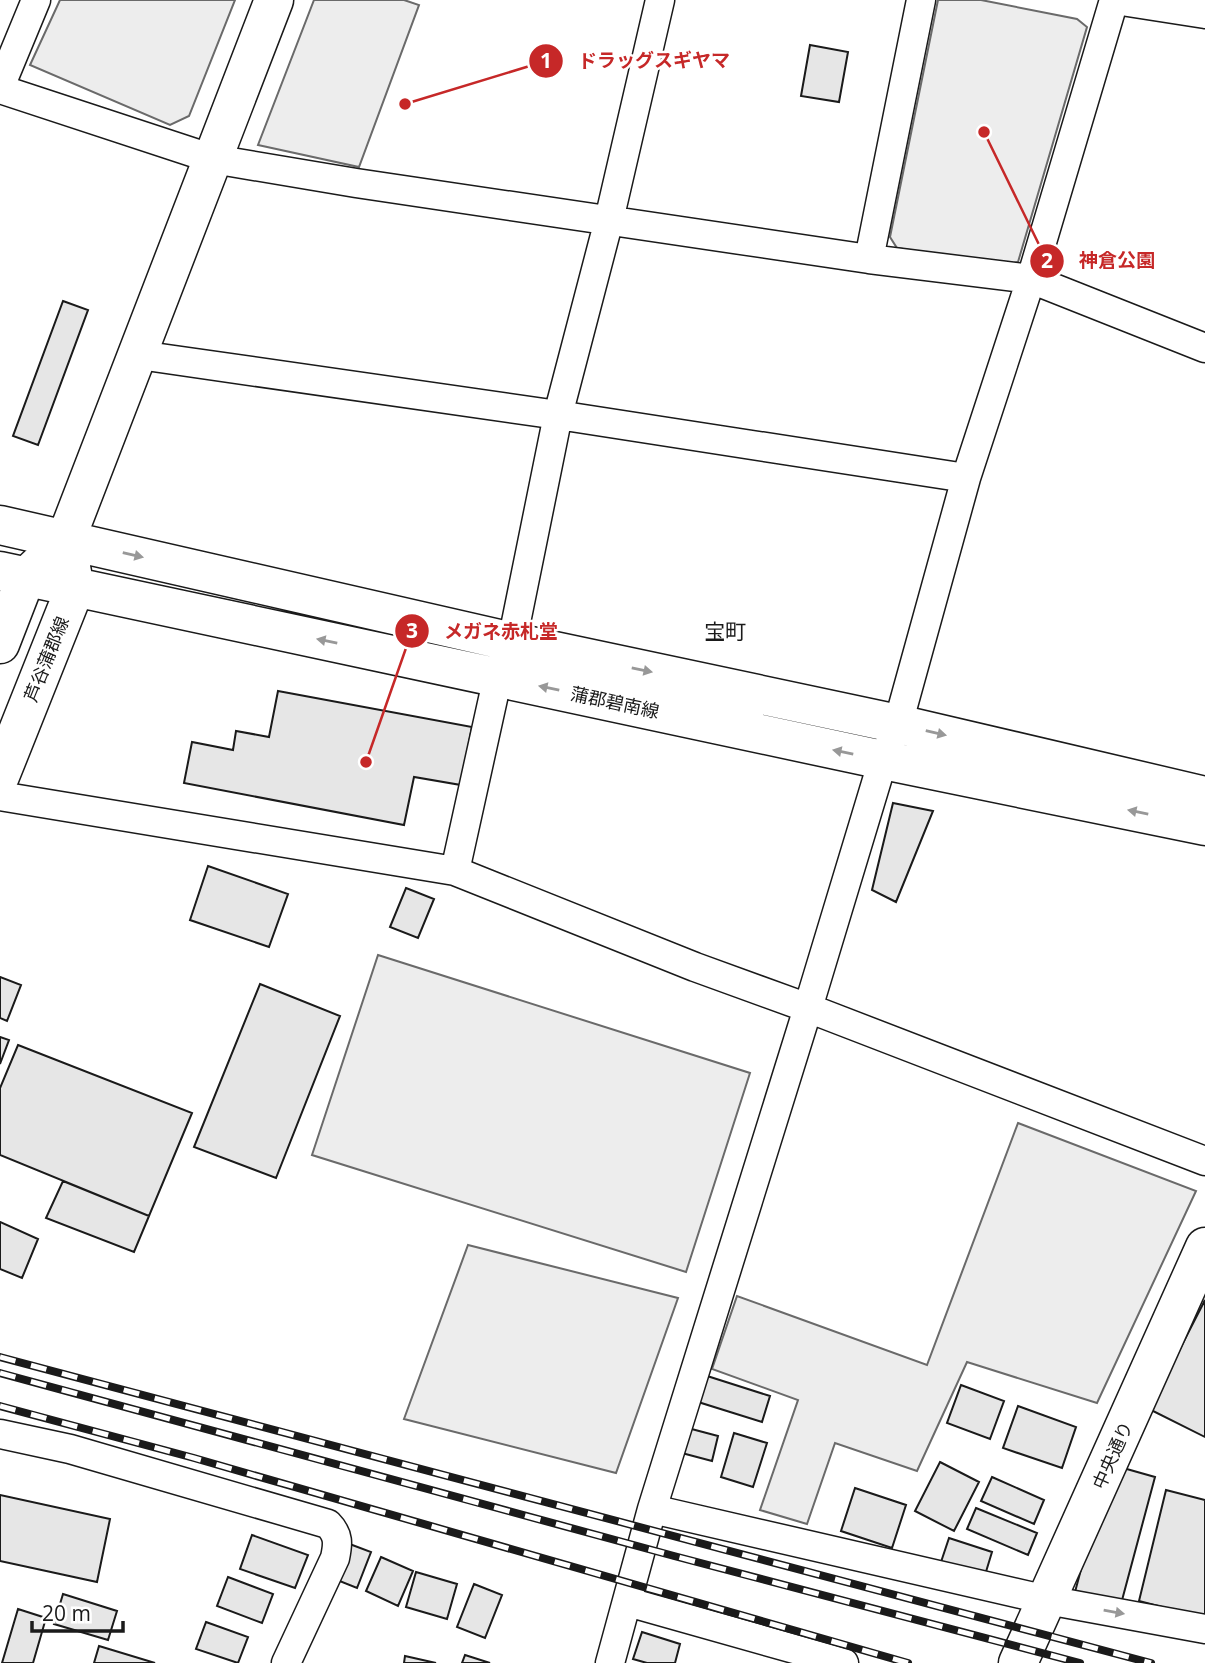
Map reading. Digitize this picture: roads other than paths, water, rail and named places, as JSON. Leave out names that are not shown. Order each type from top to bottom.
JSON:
[{"type":"main road","points":[[75,588],[66,539],[274,0]]},
{"type":"main road","points":[[0,525],[66,539]]},
{"type":"main road","points":[[0,644],[13,574],[66,539]]},
{"type":"main road","name":"蒲郡碧南線","points":[[66,539],[883,760],[1205,826]]},
{"type":"main road","name":"蒲郡碧南線","points":[[13,574],[75,588],[898,724],[1205,796]]},
{"type":"main road","name":"芦谷蒲郡線","points":[[0,776],[75,588]]},
{"type":"main road","name":"中央通り","points":[[1018,1663],[1205,1247]]},
{"type":"street","points":[[36,0],[0,88],[213,159],[869,260],[1031,279],[1205,348]]},
{"type":"street","points":[[455,871],[558,415],[660,0]]},
{"type":"street","points":[[869,260],[921,0]]},
{"type":"street","points":[[610,1663],[652,1509],[883,760],[898,724],[966,478],[1031,279],[1114,0],[1205,14]]},
{"type":"street","points":[[139,355],[558,415],[966,478]]},
{"type":"street","points":[[0,796],[455,871],[695,967],[1205,1161]]},
{"type":"street","points":[[0,1434],[70,1449],[328,1524],[336,1532],[338,1546],[335,1558],[286,1663]]},
{"type":"street","points":[[652,1509],[1047,1600],[1205,1629]]},
{"type":"street","points":[[628,1602],[844,1663]]},
{"type":"railway","points":[[0,1357],[1151,1663]]},
{"type":"railway","points":[[0,1373],[1080,1663]]},
{"type":"railway","points":[[0,1406],[194,1458],[908,1663]]},
{"type":"place","name":"ドラッグスギヤマ","points":[[405,104]]},
{"type":"place","name":"神倉公園","points":[[984,132]]},
{"type":"place","name":"メガネ赤札堂","points":[[366,762]]},
{"type":"district","name":"宝町","points":[[725,631]]}]
